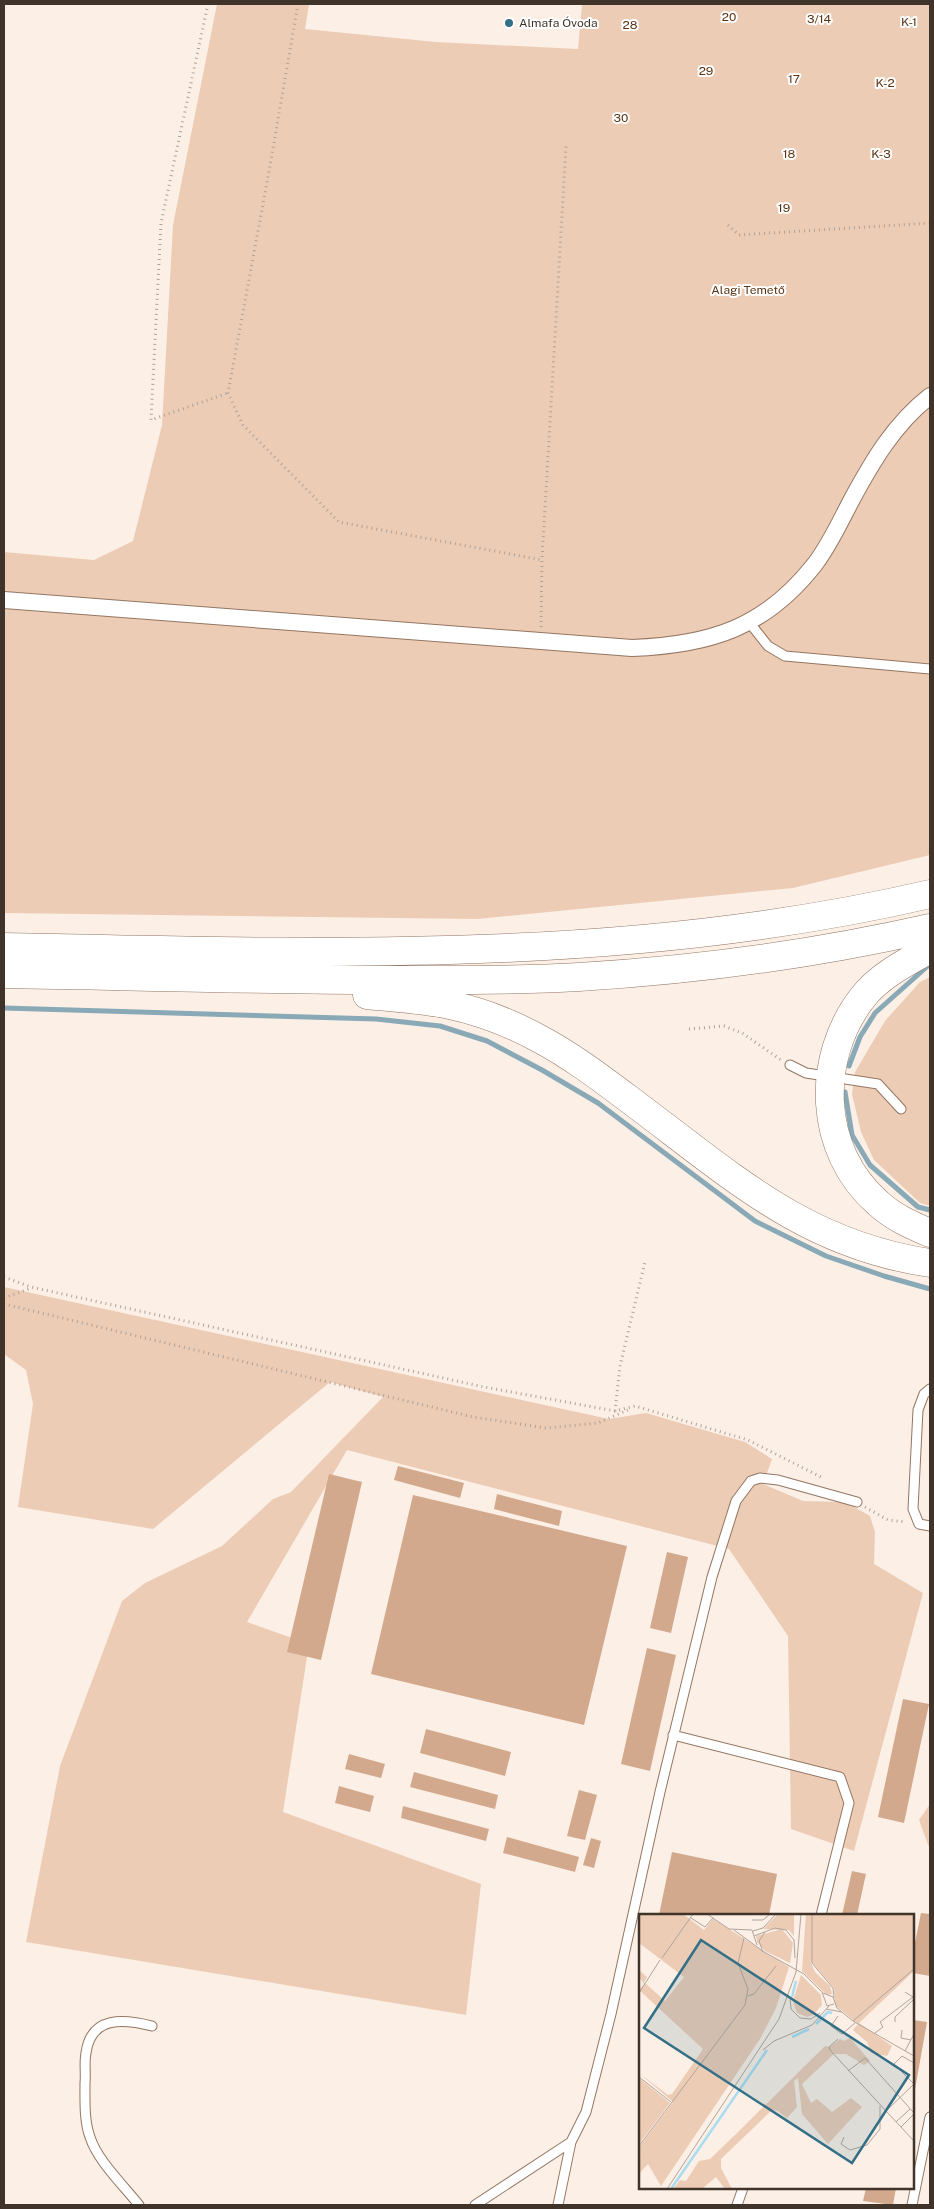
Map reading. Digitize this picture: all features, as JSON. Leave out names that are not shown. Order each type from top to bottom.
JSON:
[{"type":"highway","points":[[4,947],[399,952],[571,946],[724,930],[858,911],[930,894]]},
{"type":"highway","points":[[4,974],[305,980],[444,980],[588,976],[723,964],[872,941],[930,928]]},
{"type":"highway","points":[[930,948],[885,976],[864,995],[846,1022],[839,1038],[828,1091],[830,1119],[839,1147],[863,1188],[883,1208],[902,1221],[930,1233]]},
{"type":"highway","points":[[305,980],[356,993],[450,1005],[495,1020],[537,1038],[587,1068],[753,1192],[779,1209],[810,1226],[863,1248],[896,1258],[930,1263]]},
{"type":"street","points":[[4,600],[632,648],[688,644],[732,631],[771,608],[794,588],[816,563],[874,459],[915,407],[930,396]]},
{"type":"lane","points":[[749,622],[768,646],[785,656],[930,669]]},
{"type":"lane","points":[[790,1065],[806,1073],[878,1084],[901,1109]]},
{"type":"lane","points":[[930,1389],[924,1394],[918,1410],[913,1509],[920,1524],[930,1526]]},
{"type":"lane","points":[[558,2205],[571,2142],[586,2112],[611,2014],[673,1735],[717,1558],[736,1501],[751,1481],[760,1478],[778,1480],[857,1502]]},
{"type":"lane","points":[[673,1735],[840,1777],[849,1803],[821,1914]]},
{"type":"lane","points":[[139,2205],[98,2153],[90,2136],[85,2100],[86,2052],[91,2036],[101,2026],[129,2020],[152,2026]]},
{"type":"lane","points":[[912,2205],[930,2117]]},
{"type":"lane","points":[[475,2205],[571,2142]]},
{"type":"lane","points":[[737,2205],[743,2189]]},
{"type":"path","points":[[208,4],[161,223],[151,420],[228,393]]},
{"type":"path","points":[[298,4],[228,393],[243,425],[339,522],[542,560]]},
{"type":"path","points":[[540,641],[542,560],[566,146]]},
{"type":"path","points":[[728,225],[739,235],[930,223]]},
{"type":"path","points":[[689,1029],[724,1026],[742,1034],[790,1065]]},
{"type":"path","points":[[614,1411],[620,1366],[645,1262]]},
{"type":"path","points":[[4,1277],[31,1287],[484,1387],[614,1411],[636,1406],[748,1440],[826,1480]]},
{"type":"path","points":[[4,1298],[31,1287]]},
{"type":"path","points":[[4,1304],[473,1417],[546,1428],[598,1423],[636,1406]]},
{"type":"path","points":[[857,1502],[888,1520],[920,1524]]},
{"type":"green space","points":[[217,4],[309,4],[305,29],[436,42],[578,49],[582,4],[930,4],[930,855],[793,888],[477,919],[4,913],[4,552],[94,560],[133,541],[162,425],[173,225]]},
{"type":"green space","points":[[930,977],[930,1206],[920,1203],[874,1160],[861,1132],[852,1094],[855,1072],[885,1021],[920,982]]},
{"type":"green space","points":[[4,1287],[609,1419],[646,1413],[745,1442],[772,1459],[763,1484],[803,1501],[845,1502],[870,1516],[875,1532],[874,1564],[923,1593],[854,1851],[791,1829],[788,1636],[729,1549],[347,1450],[247,1622],[309,1644],[283,1812],[481,1884],[466,2015],[26,1942],[60,1766],[122,1601],[145,1583],[222,1546],[273,1499],[291,1492],[383,1397],[330,1382],[153,1529],[18,1507],[33,1404],[26,1370],[4,1354]]},
{"type":"green space","points":[[930,1804],[930,1850],[919,1820]]},
{"type":"building","points":[[398,1466],[464,1483],[460,1498],[394,1480]]},
{"type":"building","points":[[329,1474],[362,1482],[321,1660],[287,1652]]},
{"type":"building","points":[[497,1494],[562,1511],[559,1526],[494,1509]]},
{"type":"building","points":[[413,1495],[627,1546],[584,1725],[371,1674]]},
{"type":"building","points":[[667,1552],[688,1557],[671,1633],[650,1628]]},
{"type":"building","points":[[647,1648],[676,1655],[650,1771],[621,1764]]},
{"type":"building","points":[[903,1699],[929,1704],[904,1823],[878,1817]]},
{"type":"building","points":[[426,1729],[511,1752],[505,1776],[420,1753]]},
{"type":"building","points":[[349,1754],[385,1764],[381,1778],[345,1769]]},
{"type":"building","points":[[414,1772],[498,1795],[495,1809],[410,1787]]},
{"type":"building","points":[[339,1786],[374,1796],[370,1812],[335,1803]]},
{"type":"building","points":[[579,1790],[597,1795],[585,1840],[567,1836]]},
{"type":"building","points":[[403,1806],[489,1829],[486,1841],[401,1818]]},
{"type":"building","points":[[507,1837],[579,1857],[575,1872],[503,1853]]},
{"type":"building","points":[[591,1838],[601,1841],[594,1868],[583,1865]]},
{"type":"building","points":[[672,1852],[777,1874],[769,1914],[659,1914]]},
{"type":"building","points":[[852,1871],[866,1874],[857,1914],[842,1914]]},
{"type":"building","points":[[921,1913],[930,1914],[930,1976],[914,1973],[914,1948]]},
{"type":"building","points":[[914,2020],[927,2022],[914,2095]]},
{"type":"building","points":[[866,2189],[896,2189],[893,2205],[863,2201]]},
{"type":"waterway","points":[[849,1066],[860,1037],[875,1013],[930,964]]},
{"type":"waterway","points":[[4,1008],[376,1019],[440,1026],[487,1041],[542,1070],[598,1103],[755,1221],[826,1256],[884,1276],[930,1289]]},
{"type":"waterway","points":[[845,1092],[852,1135],[870,1165],[918,1207],[930,1210]]},
{"type":"place","name":"Almafa Óvoda","points":[[509,23]]},
{"type":"park label","name":"20","points":[[729,17]]},
{"type":"park label","name":"3/14","points":[[819,19]]},
{"type":"park label","name":"K-1","points":[[909,22]]},
{"type":"park label","name":"28","points":[[630,25]]},
{"type":"park label","name":"29","points":[[706,71]]},
{"type":"park label","name":"17","points":[[794,79]]},
{"type":"park label","name":"K-2","points":[[885,83]]},
{"type":"park label","name":"30","points":[[621,118]]},
{"type":"park label","name":"18","points":[[789,154]]},
{"type":"park label","name":"K-3","points":[[881,154]]},
{"type":"park label","name":"19","points":[[784,208]]},
{"type":"park label","name":"Alagi Temető","points":[[748,290]]}]
